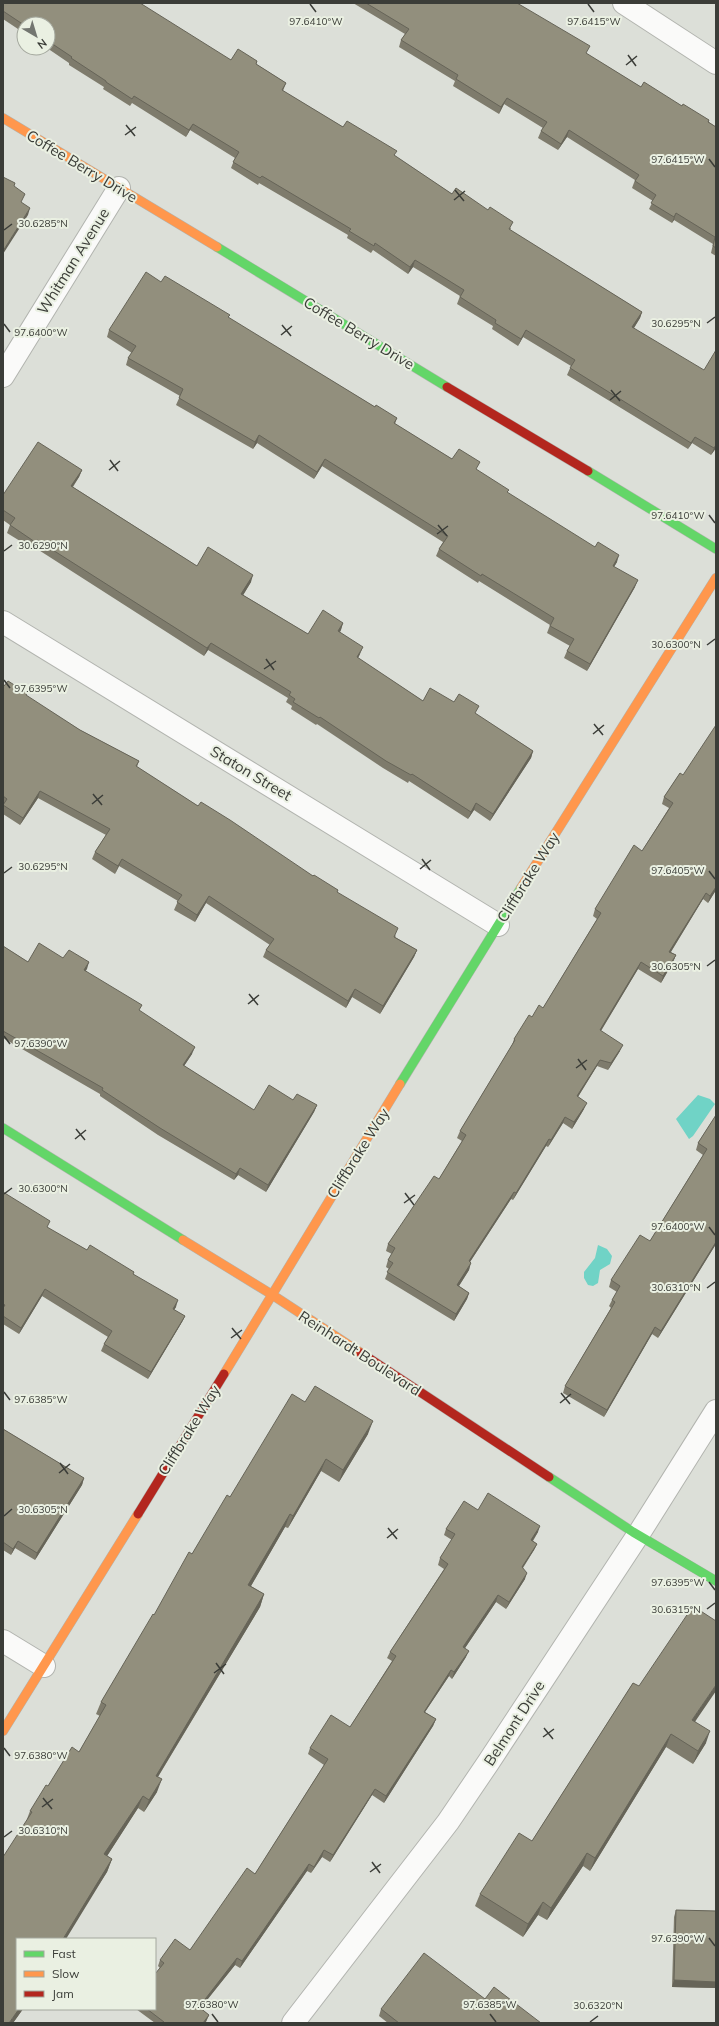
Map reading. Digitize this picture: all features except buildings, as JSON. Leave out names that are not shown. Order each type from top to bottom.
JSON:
[{"type":"street","points":[[624,3],[716,63]]},
{"type":"street","name":"Coffee Berry Drive","points":[[3,118],[716,549]]},
{"type":"street","name":"Whitman Avenue","points":[[3,376],[119,188]]},
{"type":"street","name":"Cliffbrake Way","points":[[3,1731],[248,1335],[271,1294],[498,925],[716,578]]},
{"type":"street","name":"Staton Street","points":[[3,622],[498,925]]},
{"type":"street","name":"Reinhardt Boulevard","points":[[3,1128],[271,1294],[638,1535],[716,1581]]},
{"type":"street","name":"Belmont Drive","points":[[293,2023],[448,1822],[638,1535],[716,1411]]},
{"type":"street","points":[[3,1641],[44,1666]]},
{"type":"water","points":[[698,1095],[710,1099],[715,1104],[693,1136],[689,1139],[676,1119]]},
{"type":"water","points":[[598,1245],[607,1249],[612,1256],[610,1264],[600,1270],[598,1283],[593,1286],[588,1285],[584,1278],[584,1272],[595,1258]]},
{"type":"traffic: fast","points":[[217,247],[447,387]]},
{"type":"traffic: fast","points":[[588,471],[716,549]]},
{"type":"traffic: fast","points":[[400,1084],[521,888]]},
{"type":"traffic: fast","points":[[3,1128],[183,1240]]},
{"type":"traffic: fast","points":[[549,1477],[633,1532],[716,1581]]},
{"type":"traffic: slow","points":[[3,118],[217,247]]},
{"type":"traffic: slow","points":[[521,888],[716,578]]},
{"type":"traffic: slow","points":[[224,1374],[400,1084]]},
{"type":"traffic: slow","points":[[183,1240],[271,1294],[361,1353]]},
{"type":"traffic: slow","points":[[3,1731],[138,1514]]},
{"type":"traffic: jam","points":[[447,387],[588,471]]},
{"type":"traffic: jam","points":[[361,1353],[549,1477]]},
{"type":"traffic: jam","points":[[138,1514],[224,1374]]}]
